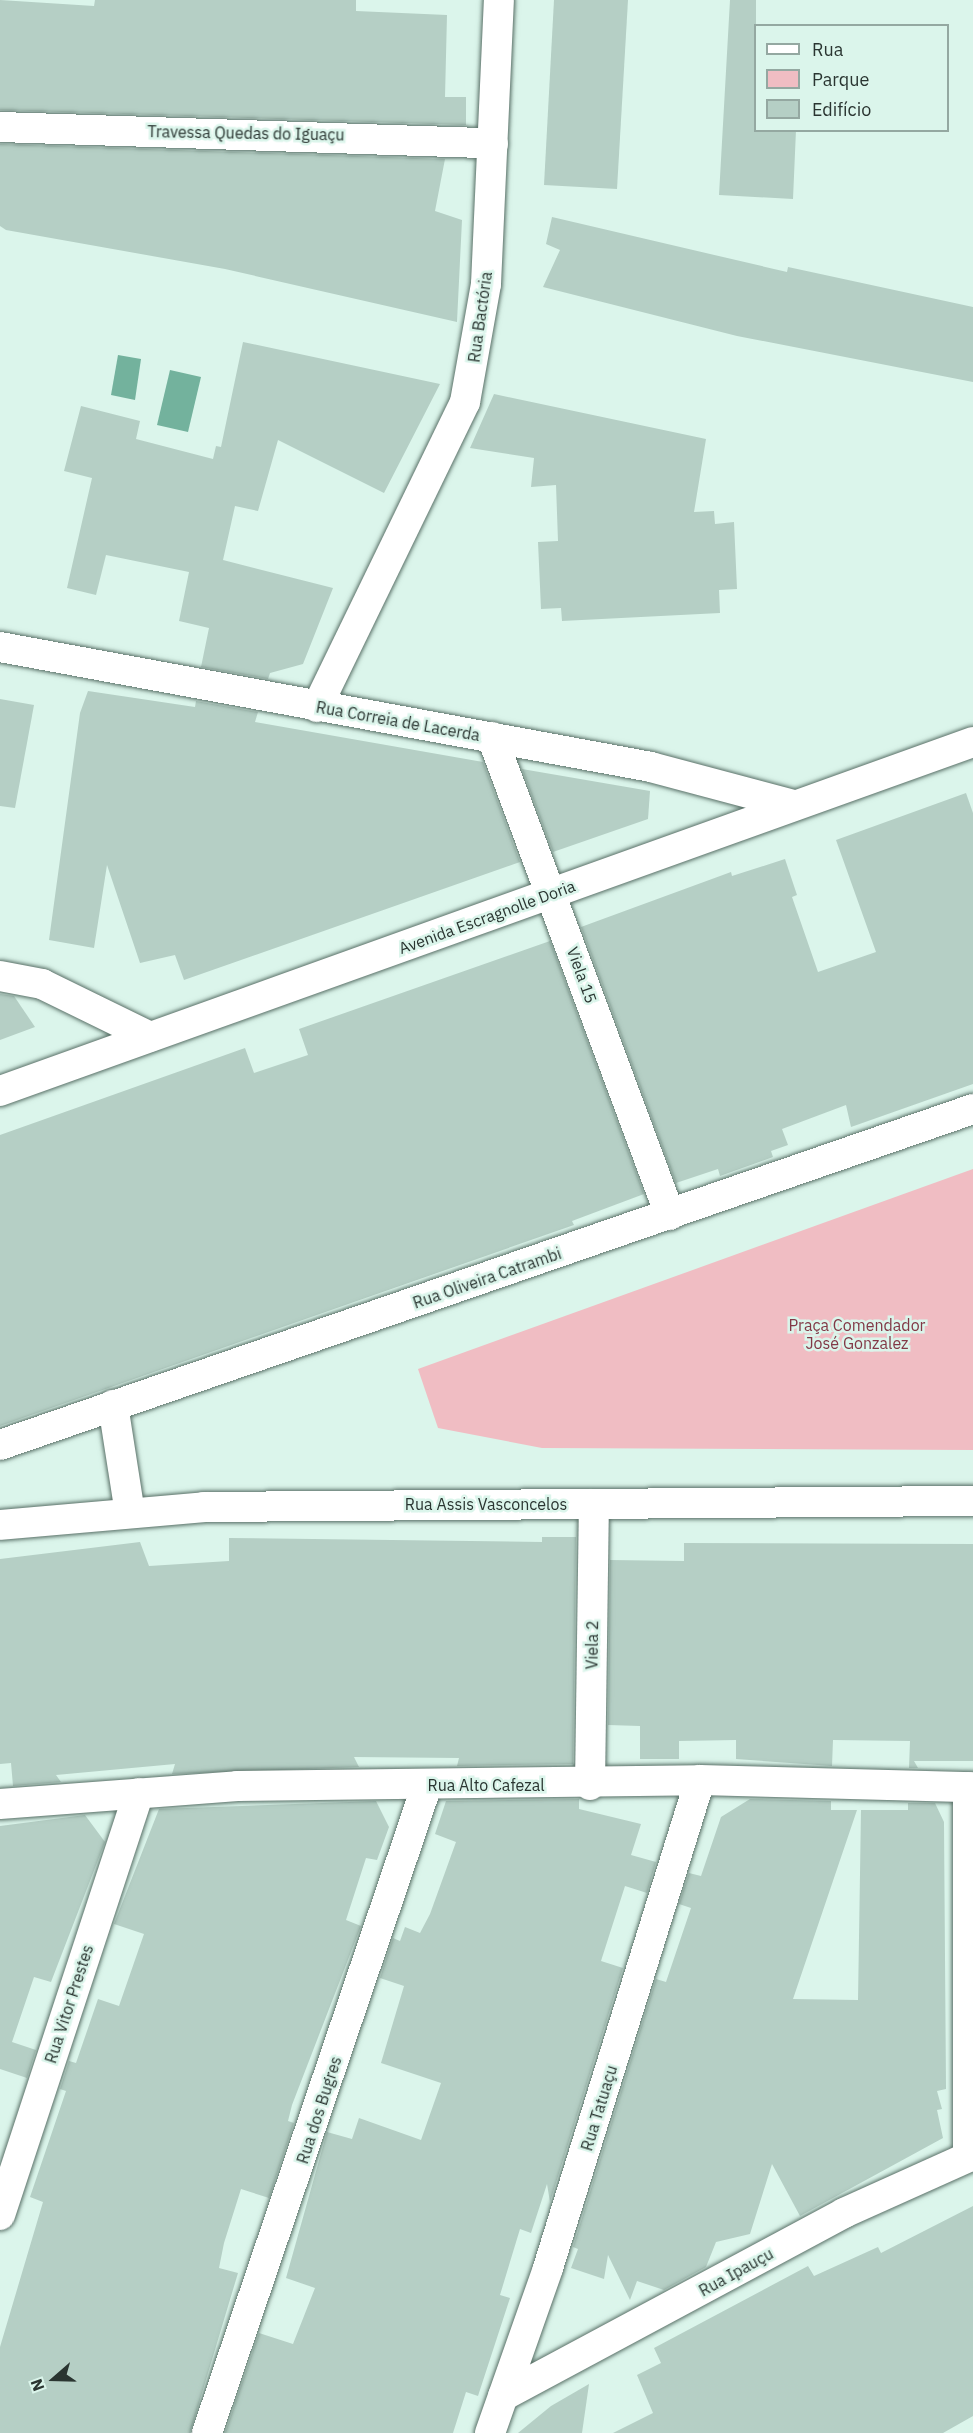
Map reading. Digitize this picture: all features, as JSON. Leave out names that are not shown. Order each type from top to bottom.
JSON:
[{"type":"street","name":"Rua Bactória","points":[[317,707],[465,402],[486,284],[499,0]]},
{"type":"street","name":"Travessa Quedas do Iguaçu","points":[[0,127],[493,143]]},
{"type":"street","name":"Rua Correia de Lacerda","points":[[0,647],[651,767],[794,805]]},
{"type":"street","name":"Viela 15","points":[[492,737],[538,872],[553,894],[670,1215]]},
{"type":"street","name":"Avenida Escragnolle Doria","points":[[0,1091],[973,742]]},
{"type":"street","points":[[0,976],[42,984],[150,1037]]},
{"type":"street","name":"Rua Oliveira Catrambi","points":[[0,1445],[973,1109]]},
{"type":"street","points":[[113,1405],[130,1513]]},
{"type":"street","name":"Rua Assis Vasconcelos","points":[[0,1525],[130,1513],[329,1504],[973,1501]]},
{"type":"street","name":"Viela 2","points":[[590,1785],[594,1504]]},
{"type":"street","name":"Rua Alto Cafezal","points":[[0,1803],[237,1786],[590,1785],[700,1780],[971,1787]]},
{"type":"street","name":"Rua Tatuaçu","points":[[490,2433],[700,1780]]},
{"type":"street","name":"Rua dos Bugres","points":[[207,2433],[427,1785]]},
{"type":"street","points":[[970,2156],[971,1787]]},
{"type":"street","name":"Rua Vitor Prestes","points":[[0,2215],[139,1793]]},
{"type":"street","name":"Rua Ipauçu","points":[[503,2396],[844,2213],[970,2156]]},
{"type":"green space","name":"Praça Comendador José Gonzalez","points":[[973,1169],[973,1450],[542,1448],[438,1428],[418,1369]]},
{"type":"shaded area","points":[[118,355],[141,359],[135,400],[111,395]]},
{"type":"shaded area","points":[[170,370],[201,377],[188,432],[157,425]]},
{"type":"building","points":[[0,0],[94,6],[95,0],[356,0],[356,11],[447,15],[445,97],[466,97],[466,125],[0,110]]},
{"type":"building","points":[[554,0],[628,0],[617,189],[544,185]]},
{"type":"building","points":[[730,0],[756,0],[754,132],[796,132],[793,199],[719,195]]},
{"type":"building","points":[[0,144],[445,159],[435,211],[462,220],[457,322],[225,269],[6,230],[0,226]]},
{"type":"building","points":[[552,217],[787,272],[788,267],[973,307],[973,382],[737,336],[543,287],[560,250],[546,244]]},
{"type":"building","points":[[243,342],[440,384],[384,493],[278,440],[258,511],[235,506],[223,560],[333,588],[303,664],[270,673],[268,679],[201,667],[209,628],[179,621],[189,572],[106,555],[96,595],[67,588],[92,478],[64,471],[81,406],[140,421],[136,439],[213,459],[216,446],[221,447]]},
{"type":"building","points":[[494,394],[706,439],[694,512],[714,511],[715,524],[734,522],[737,589],[719,590],[720,613],[562,621],[561,608],[541,609],[538,542],[558,541],[556,485],[531,487],[534,458],[470,448]]},
{"type":"building","points":[[88,691],[195,707],[196,701],[258,712],[255,722],[483,762],[520,862],[184,980],[175,955],[140,963],[107,865],[94,948],[49,940],[80,713]]},
{"type":"building","points":[[0,699],[34,705],[15,808],[0,806]]},
{"type":"building","points":[[522,769],[650,791],[648,819],[553,852]]},
{"type":"building","points":[[966,793],[973,813],[973,1084],[851,1127],[846,1105],[782,1129],[788,1145],[771,1151],[773,1157],[720,1176],[718,1169],[676,1183],[581,927],[731,872],[732,876],[785,859],[797,895],[792,897],[818,972],[876,952],[836,840]]},
{"type":"building","points":[[550,941],[644,1194],[572,1221],[574,1225],[0,1426],[0,1135],[245,1048],[254,1073],[308,1055],[299,1029]]},
{"type":"building","points":[[0,994],[14,996],[35,1027],[0,1040]]},
{"type":"building","points":[[542,1537],[576,1537],[573,1764],[457,1766],[459,1758],[354,1757],[359,1767],[172,1774],[175,1764],[56,1775],[61,1782],[13,1786],[11,1763],[0,1764],[0,1559],[140,1542],[149,1566],[229,1561],[229,1538],[542,1542]]},
{"type":"building","points":[[684,1543],[973,1544],[973,1761],[914,1761],[918,1768],[909,1768],[910,1741],[833,1740],[832,1766],[736,1759],[736,1740],[679,1741],[679,1759],[640,1759],[640,1726],[608,1725],[610,1560],[684,1561]]},
{"type":"building","points":[[579,1799],[579,1809],[641,1824],[631,1855],[656,1862],[647,1893],[625,1886],[601,1961],[623,1968],[550,2202],[547,2184],[531,2233],[520,2229],[500,2295],[510,2298],[478,2396],[466,2392],[453,2433],[225,2433],[259,2333],[293,2344],[315,2288],[286,2278],[327,2132],[352,2139],[359,2118],[421,2140],[441,2083],[381,2063],[404,1986],[380,1978],[393,1938],[400,1941],[405,1927],[420,1933],[430,1914],[456,1842],[435,1834],[446,1801]]},
{"type":"building","points":[[750,1799],[831,1801],[831,1810],[857,1810],[793,1999],[858,2000],[861,1810],[908,1810],[908,1803],[935,1803],[944,1822],[946,2089],[937,2091],[942,2109],[937,2110],[943,2138],[800,2216],[772,2164],[750,2234],[716,2242],[706,2267],[664,2290],[637,2281],[630,2300],[608,2255],[604,2279],[571,2268],[578,2249],[573,2247],[656,1979],[666,1982],[691,1908],[679,1904],[689,1873],[701,1876],[721,1817]]},
{"type":"building","points":[[376,1801],[389,1827],[377,1860],[366,1858],[346,1920],[361,1926],[292,2105],[288,2121],[294,2123],[269,2198],[241,2189],[224,2243],[219,2268],[238,2273],[190,2433],[0,2433],[0,2347],[43,2202],[30,2197],[66,2091],[60,2089],[69,2061],[76,2063],[98,1999],[119,2006],[144,1934],[114,1924],[159,1809]]},
{"type":"building","points":[[85,1815],[105,1842],[51,1982],[34,1977],[12,2042],[36,2050],[27,2078],[0,2069],[0,1826]]},
{"type":"building","points":[[973,2206],[973,2416],[943,2433],[613,2433],[653,2413],[637,2375],[661,2363],[654,2348],[808,2266],[814,2276],[878,2247],[881,2253]]},
{"type":"building","points":[[589,2384],[582,2433],[518,2433],[551,2406]]}]
